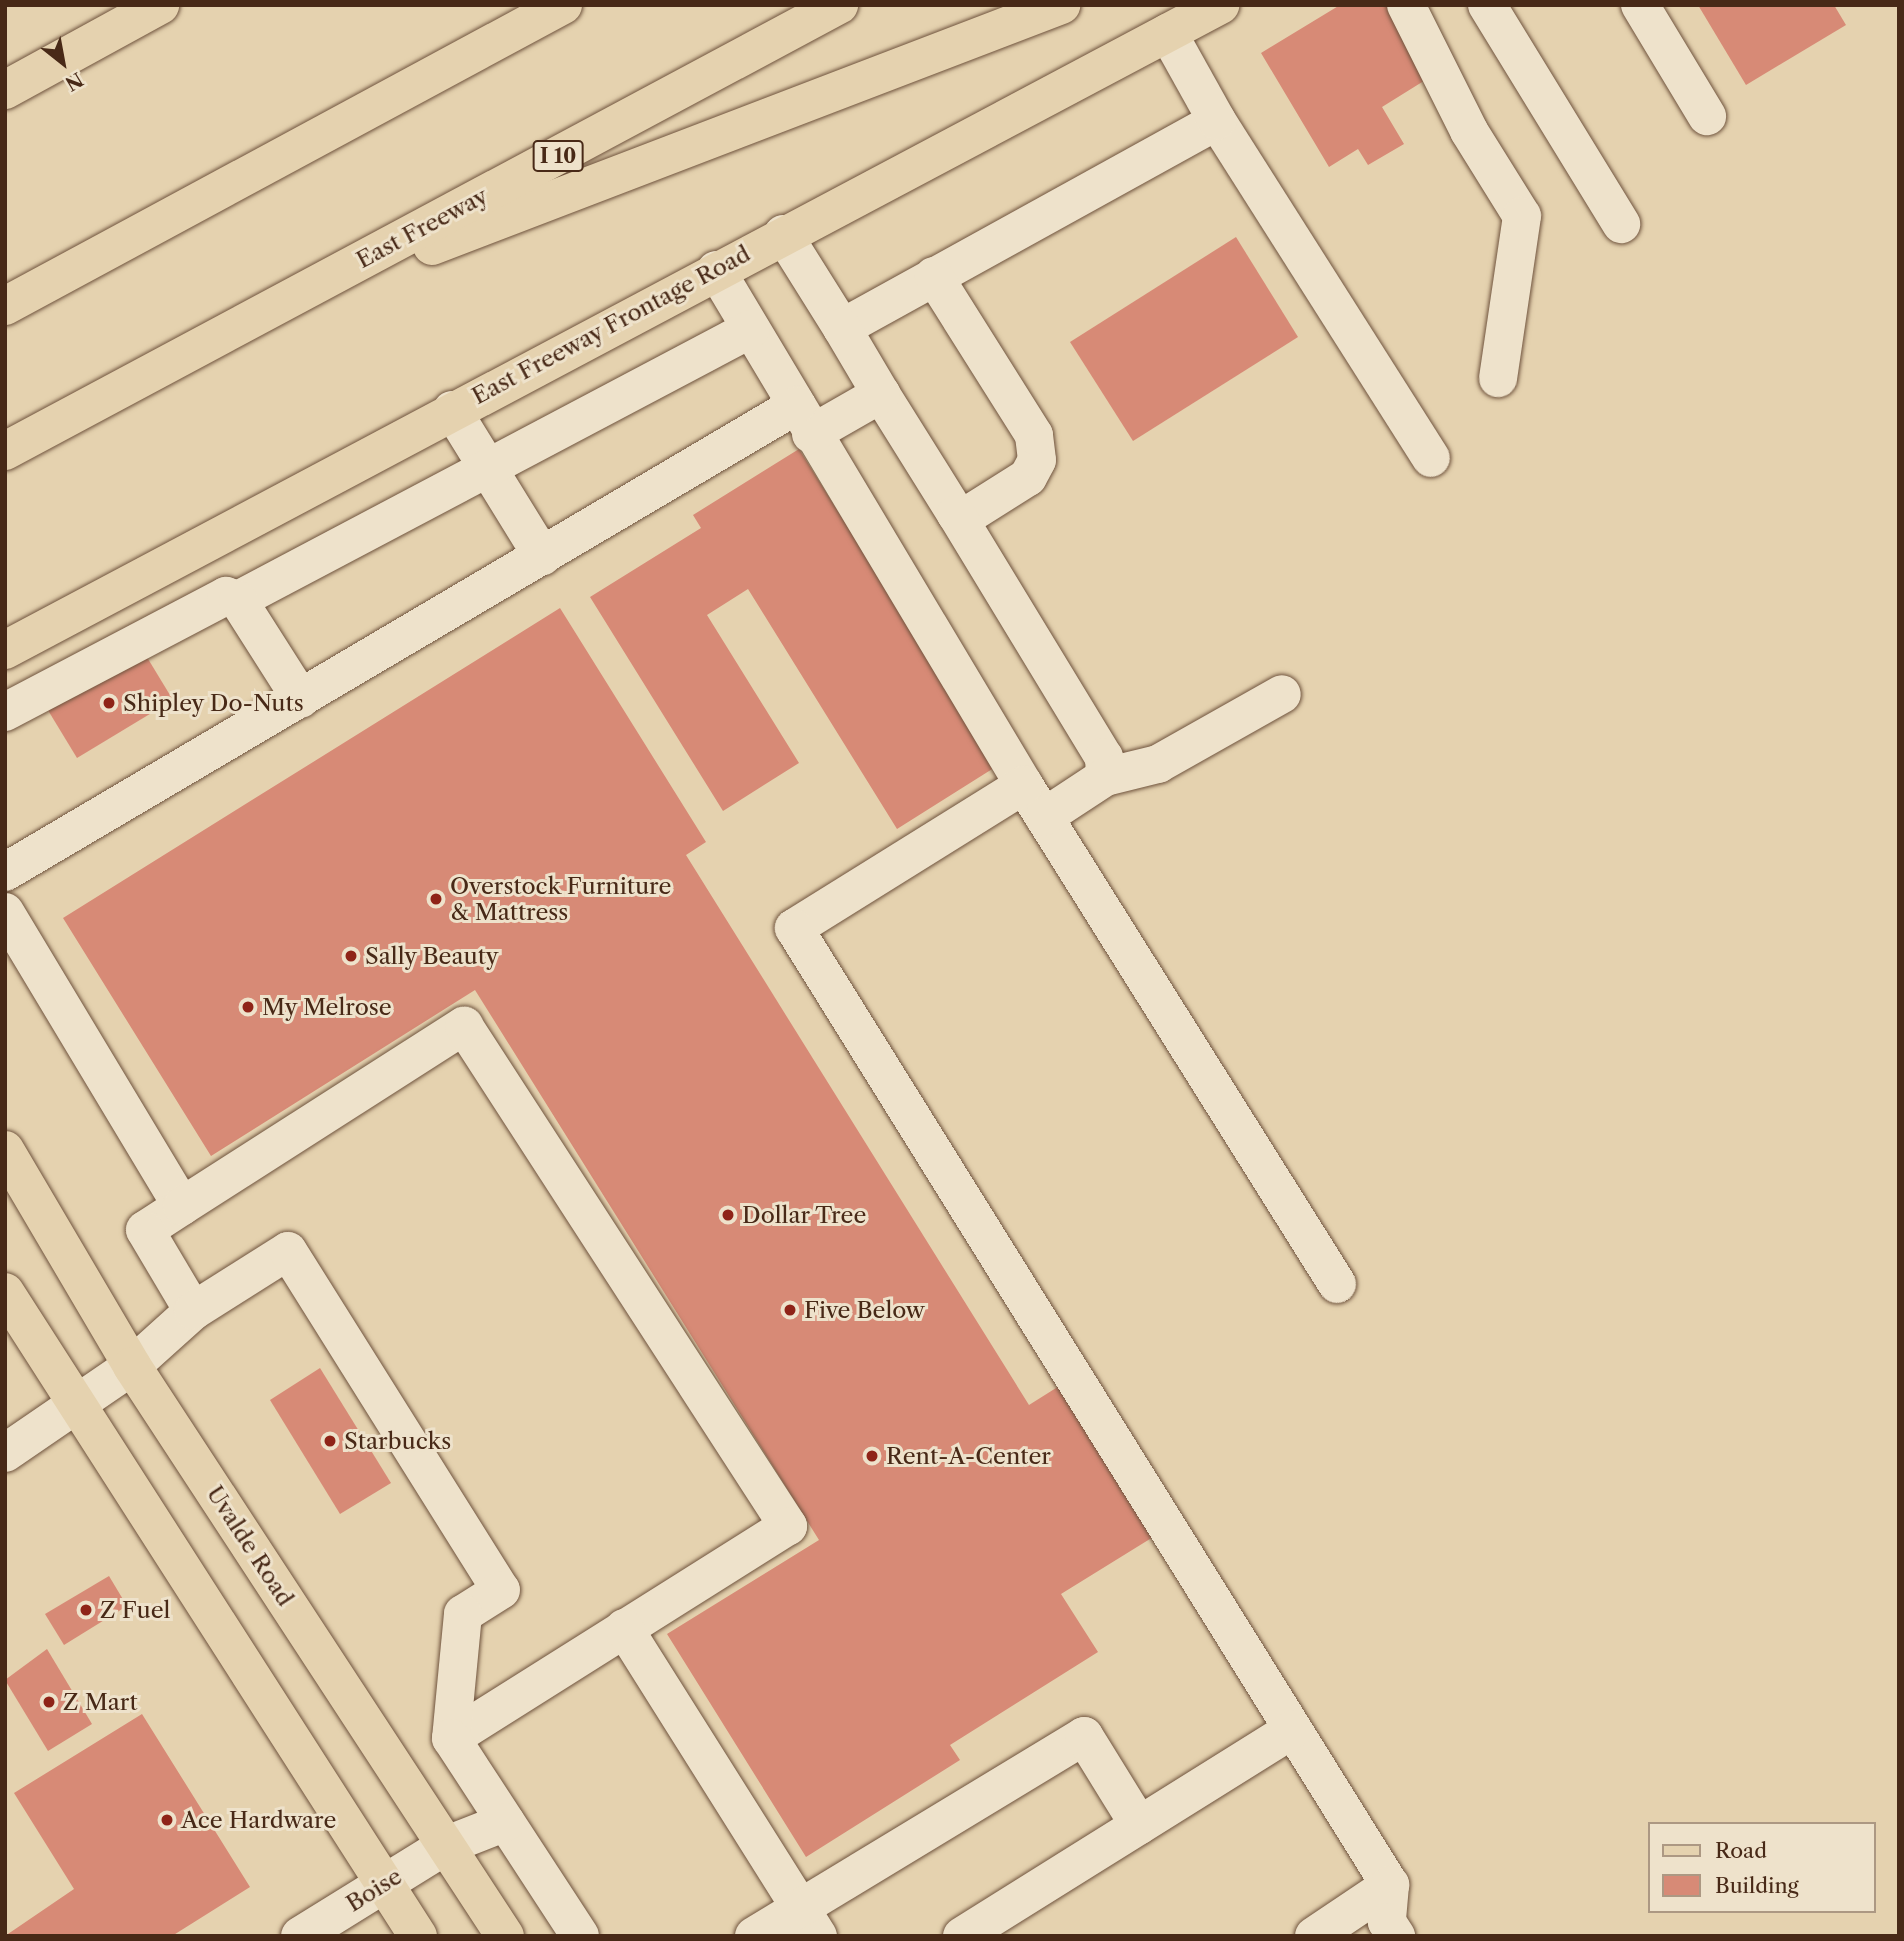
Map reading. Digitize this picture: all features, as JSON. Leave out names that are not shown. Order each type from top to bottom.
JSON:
[{"type":"main road","points":[[5,90],[160,5]]},
{"type":"main road","points":[[5,306],[563,5]]},
{"type":"main road","name":"East Freeway","points":[[5,451],[839,5]]},
{"type":"main road","points":[[277,305],[1061,5]]},
{"type":"main road","name":"East Freeway Frontage Road","points":[[5,650],[783,234],[1220,5]]},
{"type":"main road","name":"Uvalde Road","points":[[5,1150],[131,1366],[505,1936]]},
{"type":"main road","points":[[5,1292],[418,1936]]},
{"type":"street","points":[[1406,5],[1469,131],[1522,216],[1498,377]]},
{"type":"street","points":[[1487,5],[1621,224]]},
{"type":"street","points":[[1640,5],[1707,116]]},
{"type":"street","points":[[1168,33],[1217,121],[1431,458]]},
{"type":"street","points":[[842,328],[1217,121]]},
{"type":"street","points":[[783,234],[1104,757],[1105,777]]},
{"type":"street","points":[[716,270],[1024,785],[1337,1284]]},
{"type":"street","points":[[934,276],[1034,435],[1037,460],[1028,477],[971,513],[956,514]]},
{"type":"street","points":[[238,600],[751,328]]},
{"type":"street","points":[[5,872],[542,556],[804,419],[881,394]]},
{"type":"street","points":[[452,411],[542,556]]},
{"type":"street","points":[[5,712],[226,596],[238,600],[301,699]]},
{"type":"street","points":[[1044,817],[1105,777],[1158,764],[1282,694]]},
{"type":"street","points":[[1024,785],[794,928],[1390,1885],[1391,1929]]},
{"type":"street","points":[[5,912],[182,1206]]},
{"type":"street","points":[[193,1311],[145,1230],[464,1026],[788,1526],[451,1738]]},
{"type":"street","points":[[5,1453],[131,1366],[193,1311],[288,1251],[500,1590],[463,1614],[451,1738],[580,1936]]},
{"type":"street","points":[[624,1628],[809,1922]]},
{"type":"street","points":[[962,1936],[1293,1729]]},
{"type":"street","points":[[754,1936],[809,1922],[1084,1736],[1139,1825]]},
{"type":"street","name":"Boise","points":[[300,1936],[447,1845],[506,1822]]},
{"type":"street","points":[[1314,1936],[1390,1885]]},
{"type":"building","points":[[1340,5],[1393,5],[1435,74],[1382,107],[1404,144],[1368,165],[1358,149],[1329,167],[1261,53]]},
{"type":"building","points":[[1698,5],[1834,5],[1846,25],[1746,85]]},
{"type":"building","points":[[1236,237],[1298,337],[1133,441],[1070,342]]},
{"type":"building","points":[[799,449],[997,766],[897,829],[748,589],[707,615],[799,763],[723,811],[590,597],[701,528],[693,515]]},
{"type":"building","points":[[560,608],[706,842],[686,855],[1029,1405],[1064,1383],[1158,1534],[1061,1594],[1098,1652],[950,1745],[960,1760],[806,1857],[667,1634],[819,1540],[475,990],[211,1156],[63,918]]},
{"type":"building","name":"Shipley Do-Nuts","points":[[142,649],[173,700],[77,758],[46,707]]},
{"type":"building","name":"Starbucks","points":[[320,1368],[391,1483],[340,1514],[270,1400]]},
{"type":"building","name":"Z Fuel","points":[[109,1576],[127,1606],[64,1645],[45,1614]]},
{"type":"building","name":"Z Mart","points":[[47,1649],[92,1724],[48,1751],[5,1680]]},
{"type":"building","points":[[142,1714],[250,1887],[172,1936],[5,1936],[74,1889],[14,1793]]},
{"type":"place","name":"Shipley Do-Nuts","points":[[109,703]]},
{"type":"place","name":"Overstock Furniture & Mattress","points":[[436,899]]},
{"type":"place","name":"Sally Beauty","points":[[351,956]]},
{"type":"place","name":"My Melrose","points":[[248,1007]]},
{"type":"place","name":"Dollar Tree","points":[[728,1215]]},
{"type":"place","name":"Five Below","points":[[790,1310]]},
{"type":"place","name":"Starbucks","points":[[330,1441]]},
{"type":"place","name":"Rent-A-Center","points":[[872,1456]]},
{"type":"place","name":"Z Fuel","points":[[86,1610]]},
{"type":"place","name":"Z Mart","points":[[49,1702]]},
{"type":"place","name":"Ace Hardware","points":[[167,1820]]}]
